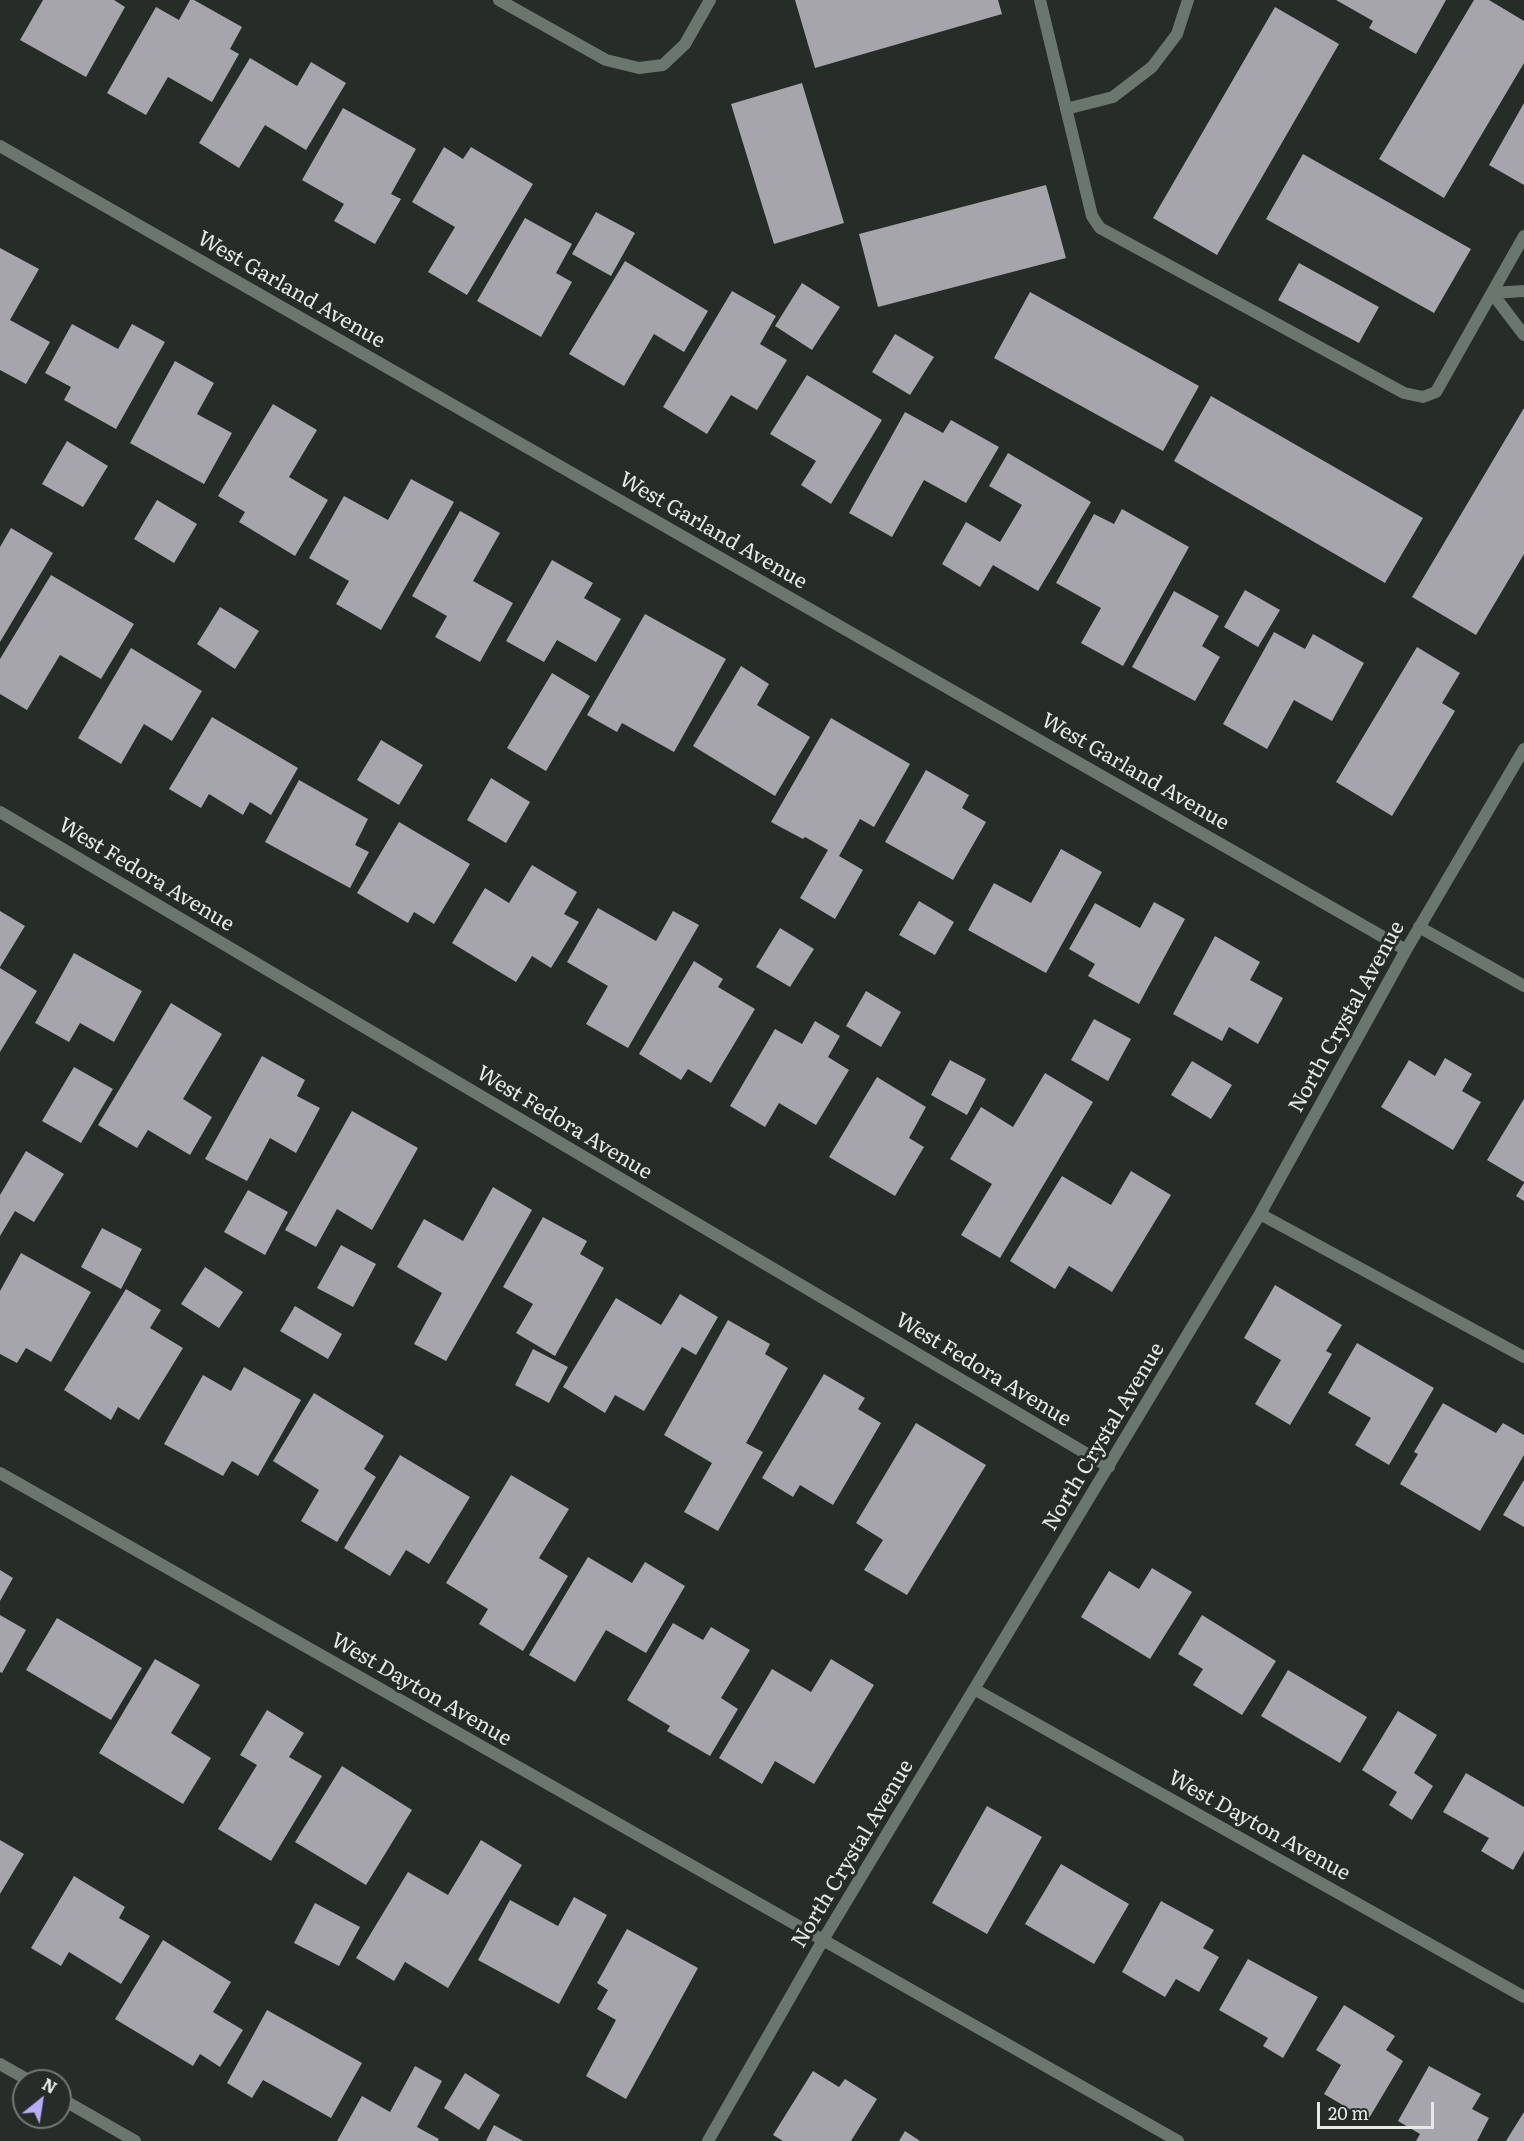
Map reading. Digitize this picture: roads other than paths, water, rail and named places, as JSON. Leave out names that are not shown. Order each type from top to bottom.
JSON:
[{"type":"street","points":[[499,0],[606,60],[639,68],[663,65],[685,44],[710,0]]},
{"type":"street","points":[[1040,0],[1092,216],[1100,228],[1404,393],[1424,397],[1436,392],[1524,236]]},
{"type":"street","points":[[1066,109],[1113,97],[1152,67],[1176,34],[1188,0]]},
{"type":"street","name":"West Garland Avenue","points":[[0,146],[1406,950]]},
{"type":"street","points":[[1492,293],[1524,291]]},
{"type":"street","points":[[1492,293],[1524,335]]},
{"type":"street","name":"North Crystal Avenue","points":[[708,2141],[823,1940],[1260,1214],[1419,927],[1524,749]]},
{"type":"street","name":"West Fedora Avenue","points":[[0,812],[1109,1467]]},
{"type":"street","points":[[1419,927],[1524,986]]},
{"type":"street","points":[[1260,1214],[1524,1357]]},
{"type":"street","name":"West Dayton Avenue","points":[[0,1473],[1178,2141]]},
{"type":"street","name":"West Dayton Avenue","points":[[974,1689],[1524,1997]]},
{"type":"street","points":[[72,2105],[135,2141]]}]
